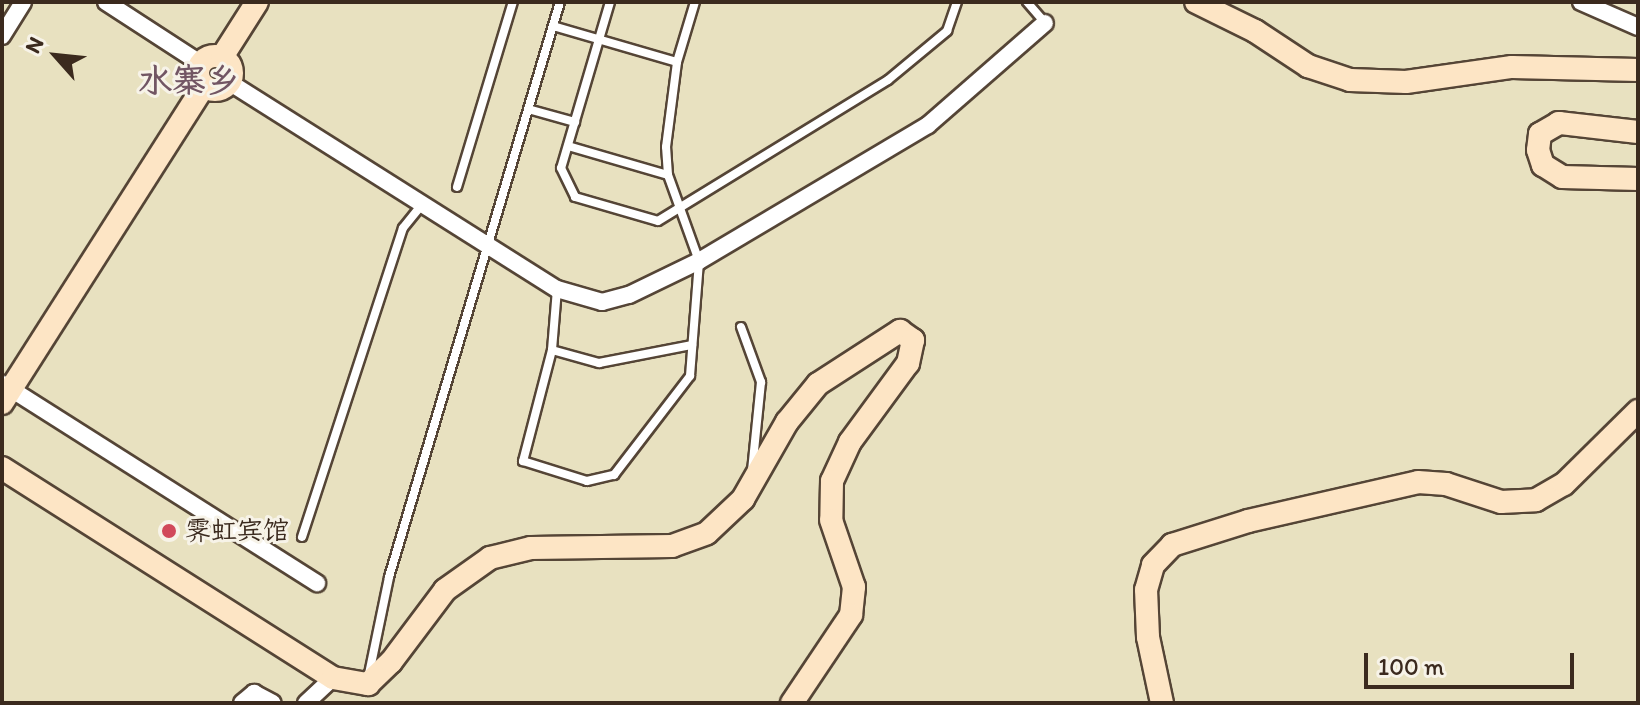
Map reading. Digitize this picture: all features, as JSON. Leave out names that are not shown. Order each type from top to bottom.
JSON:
[{"type":"main road","points":[[222,57],[257,2]]},
{"type":"main road","points":[[1196,2],[1255,31],[1308,66],[1350,80],[1406,82],[1512,67],[1638,70]]},
{"type":"main road","points":[[210,56],[222,57],[232,71],[229,82],[219,89],[204,86],[198,75],[200,63],[210,56]]},
{"type":"main road","points":[[5,392],[204,86]]},
{"type":"main road","points":[[1638,132],[1559,123],[1540,134],[1538,150],[1543,165],[1562,177],[1638,179]]},
{"type":"main road","points":[[2,468],[333,678],[368,684],[391,662],[445,590],[478,564],[531,548],[689,543],[726,518],[754,483],[787,422],[818,384],[893,331],[910,336],[914,347],[908,363],[834,472],[831,520],[855,601],[838,639],[792,703]]},
{"type":"main road","points":[[1162,703],[1148,637],[1146,590],[1153,565],[1172,545],[1234,525],[1418,482],[1446,484],[1501,502],[1536,500],[1564,484],[1638,411]]},
{"type":"street","points":[[2,36],[23,2]]},
{"type":"street","points":[[106,2],[200,63]]},
{"type":"street","points":[[1581,2],[1638,27]]},
{"type":"street","points":[[229,82],[557,289],[602,302],[629,295],[699,261],[928,125],[1045,23]]},
{"type":"street","points":[[5,392],[317,583]]},
{"type":"street","points":[[306,703],[333,678]]},
{"type":"street","points":[[242,703],[254,693],[273,703]]},
{"type":"lane","points":[[457,187],[513,2]]},
{"type":"lane","points":[[368,684],[389,577],[560,2]]},
{"type":"lane","points":[[610,2],[561,168],[575,197],[658,221],[888,80],[947,31],[957,2]]},
{"type":"lane","points":[[557,289],[552,350],[523,461],[587,481],[614,475],[690,376],[699,261],[668,175],[666,147],[677,62],[695,2]]},
{"type":"lane","points":[[1027,2],[1045,23]]},
{"type":"lane","points":[[553,26],[677,62]]},
{"type":"lane","points":[[528,109],[575,122]]},
{"type":"lane","points":[[568,146],[668,175]]},
{"type":"lane","points":[[302,537],[403,228],[423,203]]},
{"type":"lane","points":[[741,327],[761,382],[751,459],[754,483]]},
{"type":"lane","points":[[552,350],[599,363],[692,345]]},
{"type":"place","name":"霁虹宾馆","points":[[169,531]]},
{"type":"district","name":"水寨乡","points":[[189,81]]}]
